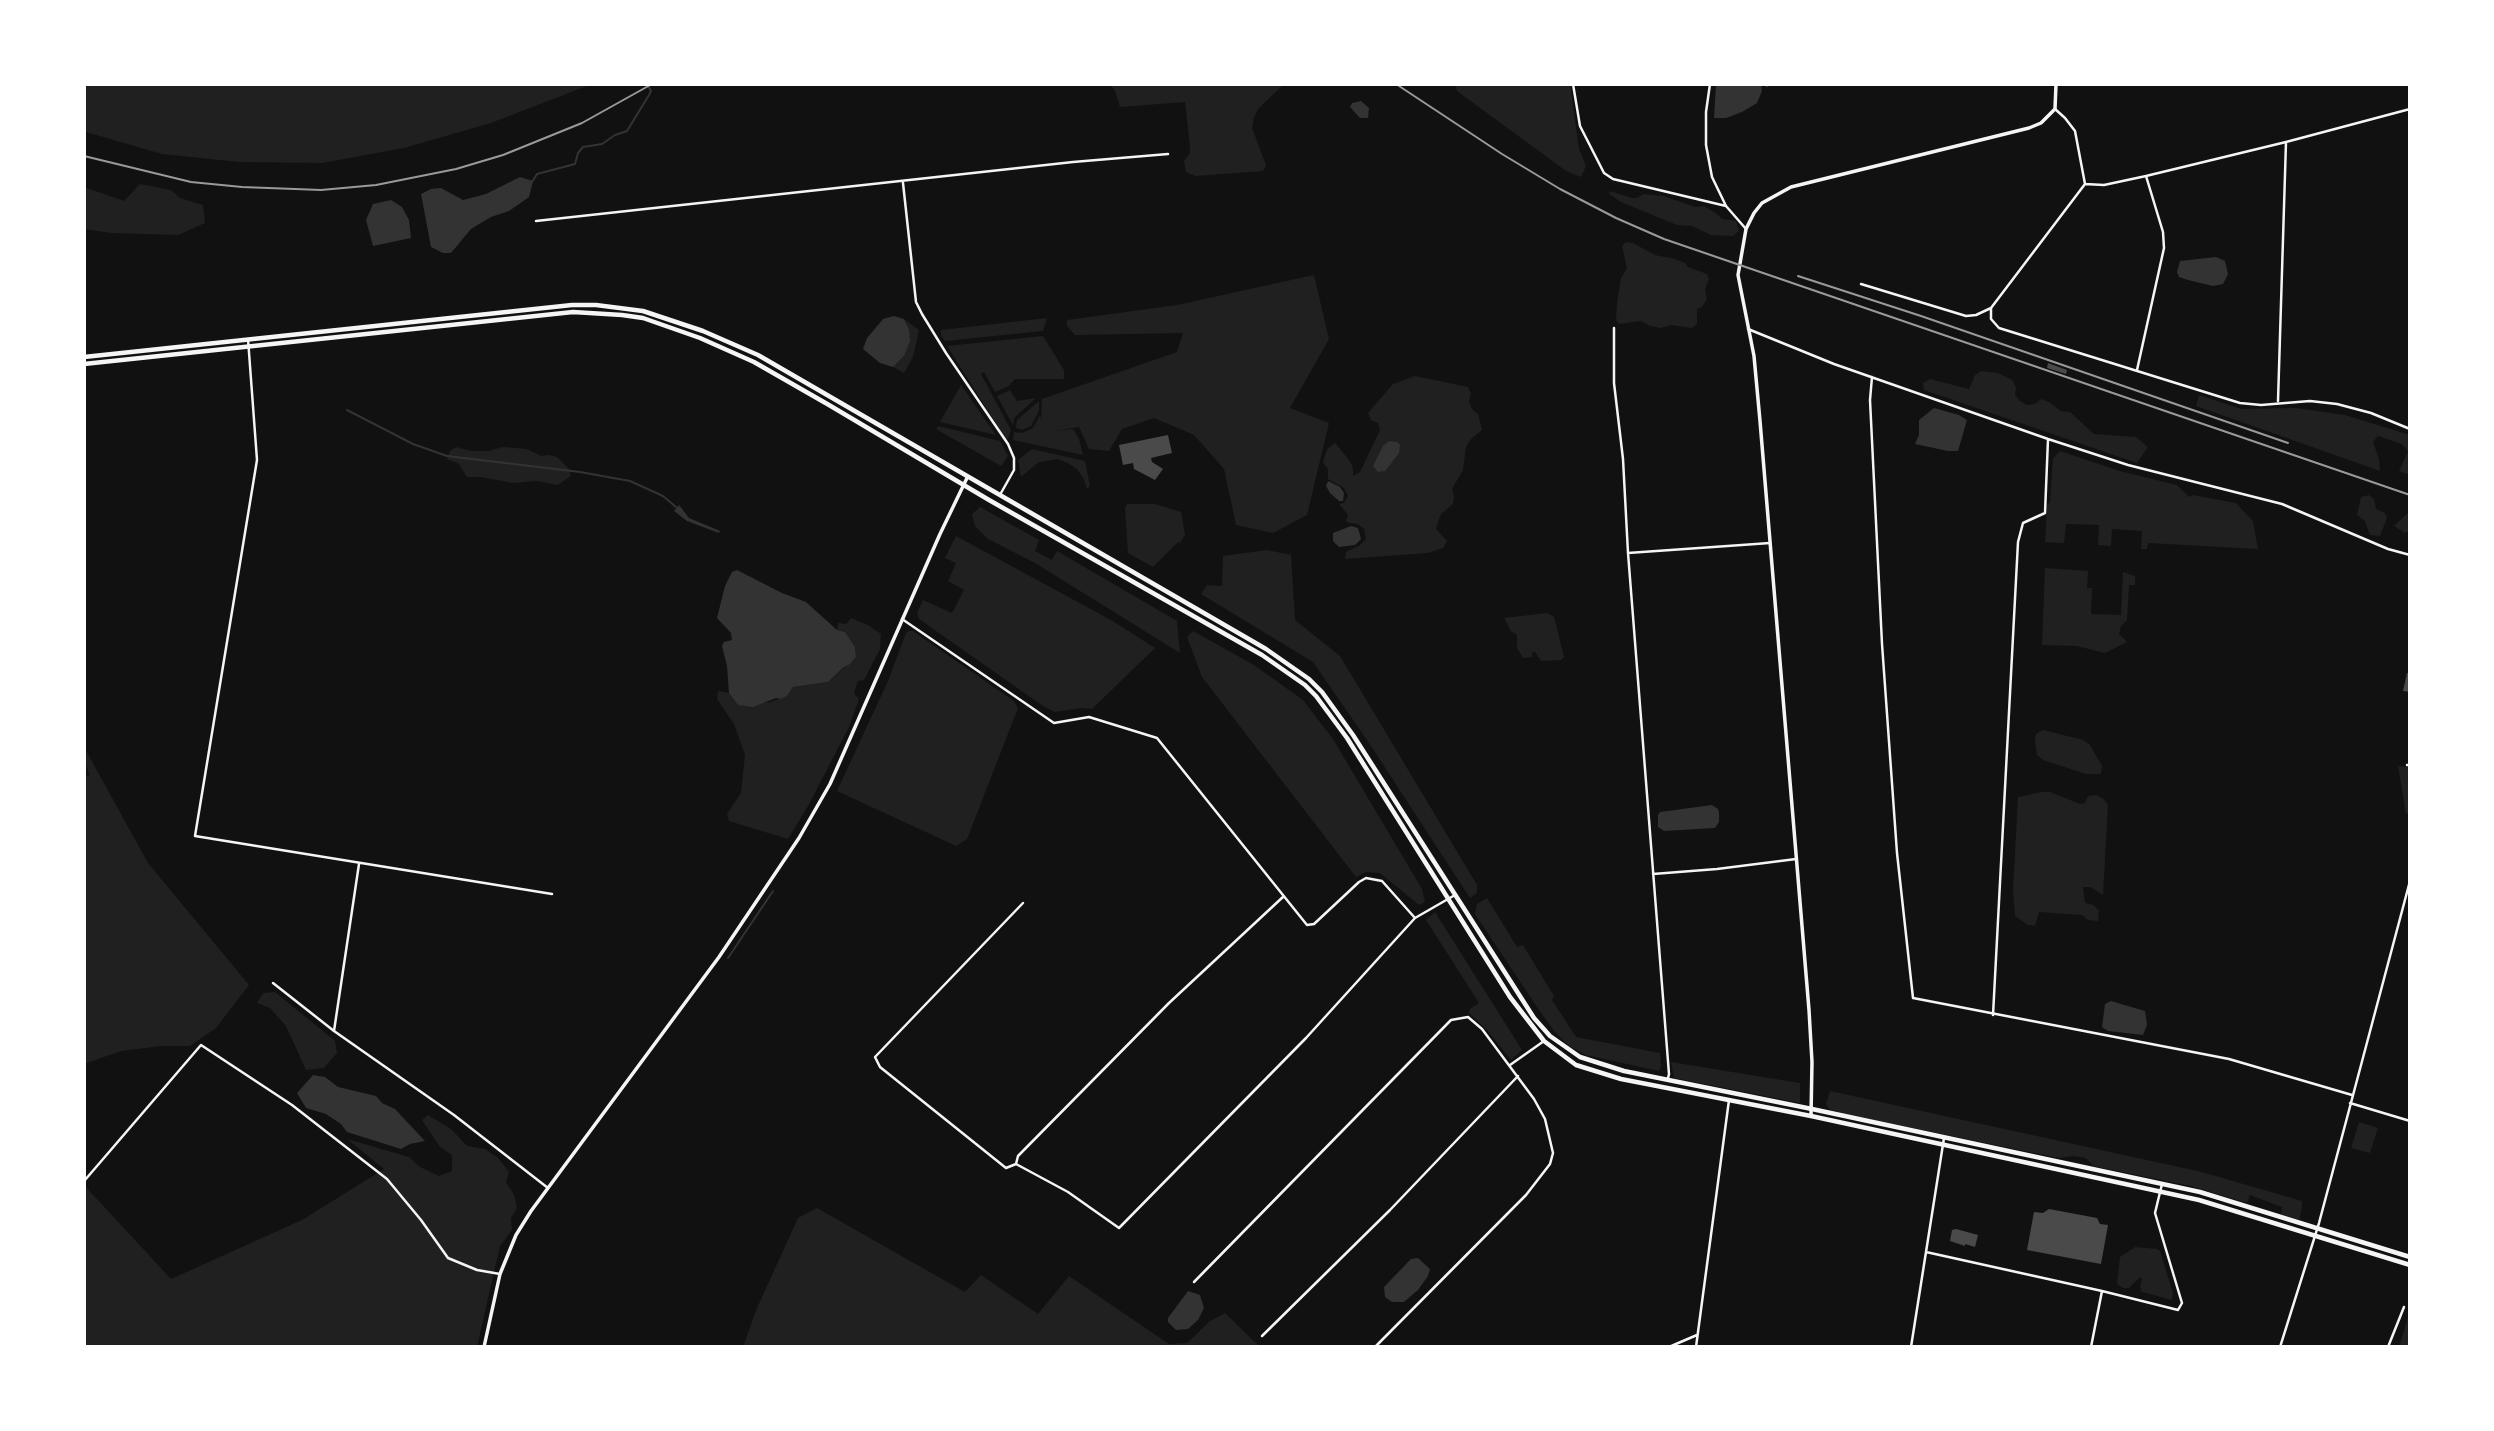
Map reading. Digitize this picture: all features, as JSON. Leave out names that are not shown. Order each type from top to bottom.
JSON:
[{"type":"main road","points":[[84,357],[553,306],[596,305],[643,311],[703,331],[758,355],[1291,665],[1322,692],[1353,735],[1517,993],[1550,1036],[1580,1057],[1624,1071],[2162,1184],[2240,1203],[2410,1257]]},
{"type":"main road","points":[[84,364],[554,313],[596,312],[643,318],[701,338],[754,362],[963,485],[1262,655],[1316,696],[1347,738],[1510,997],[1544,1041],[1576,1065],[1621,1079],[1811,1116],[2160,1191],[2238,1211],[2410,1265]]},
{"type":"street","points":[[1573,84],[1580,126],[1604,173],[1612,179],[1726,206]]},
{"type":"street","points":[[1710,84],[1706,112],[1706,145],[1712,177],[1726,206],[1746,229]]},
{"type":"street","points":[[1811,1116],[1810,1023],[1770,543],[1754,361],[1739,284],[1738,270],[1746,229],[1762,203],[1791,187],[2029,128],[2048,118],[2055,108],[2056,84]]},
{"type":"street","points":[[1861,284],[1966,316],[1991,308],[2085,184],[2075,131],[2055,108]]},
{"type":"street","points":[[2085,184],[2104,185],[2146,176],[2410,109]]},
{"type":"street","points":[[2278,403],[2286,142]]},
{"type":"street","points":[[536,221],[1168,154]]},
{"type":"street","points":[[2137,370],[2164,248],[2146,176]]},
{"type":"street","points":[[903,181],[916,302],[946,353],[1008,444],[1014,458],[1014,470],[999,496]]},
{"type":"street","points":[[1991,308],[1991,318],[1999,328],[2240,403],[2261,405],[2311,401],[2337,404],[2371,413],[2410,429]]},
{"type":"street","points":[[1614,328],[1614,383],[1623,459],[1669,1073],[1667,1080]]},
{"type":"street","points":[[1748,329],[1872,377],[2048,439],[2307,513],[2388,549],[2410,555]]},
{"type":"street","points":[[248,339],[257,460],[195,836],[552,894]]},
{"type":"street","points":[[1872,377],[1870,400],[1882,644],[1897,853],[1913,998],[2229,1059],[2352,1095]]},
{"type":"street","points":[[1993,1015],[2018,542],[2023,523],[2045,513],[2048,439]]},
{"type":"street","points":[[484,1347],[500,1274],[516,1235],[719,957],[799,838],[830,784],[967,478]]},
{"type":"street","points":[[1628,553],[1770,543]]},
{"type":"street","points":[[902,619],[1054,723],[1089,716],[1157,738],[1307,925],[1311,926],[1366,878],[1373,878],[1388,886],[1415,918]]},
{"type":"street","points":[[1653,874],[1796,859]]},
{"type":"street","points":[[334,1031],[359,864]]},
{"type":"street","points":[[2280,1347],[2317,1229],[2410,881]]},
{"type":"street","points":[[1016,1164],[1068,1192],[1119,1228],[1306,1038],[1415,918],[1455,895]]},
{"type":"street","points":[[1016,1164],[1018,1156],[1169,1003],[1284,897]]},
{"type":"street","points":[[1016,1164],[1006,1168],[880,1067],[875,1056],[1023,903]]},
{"type":"street","points":[[2404,903],[2410,905]]},
{"type":"street","points":[[273,983],[334,1031],[454,1115],[548,1188]]},
{"type":"street","points":[[1194,1282],[1451,1020],[1468,1017],[1510,1065],[1545,1119],[1553,1153],[1550,1164],[1526,1195],[1375,1347]]},
{"type":"street","points":[[1510,1065],[1544,1041]]},
{"type":"street","points":[[85,1180],[201,1045],[292,1105],[387,1179],[448,1258],[477,1270],[500,1274]]},
{"type":"street","points":[[1262,1336],[1390,1210],[1518,1076]]},
{"type":"street","points":[[1696,1347],[1729,1100]]},
{"type":"street","points":[[2350,1103],[2410,1121]]},
{"type":"street","points":[[1911,1347],[1944,1138]]},
{"type":"street","points":[[1926,1252],[2180,1309],[2182,1303],[2155,1213],[2162,1184]]},
{"type":"street","points":[[2091,1347],[2102,1291]]},
{"type":"street","points":[[2388,1347],[2404,1307]]},
{"type":"street","points":[[1670,1347],[1697,1335]]},
{"type":"shaded area","points":[[84,84],[592,84],[491,123],[404,148],[322,163],[239,162],[162,154],[86,132]]},
{"type":"shaded area","points":[[1110,84],[1284,84],[1259,108],[1254,117],[1252,128],[1266,165],[1263,171],[1195,176],[1186,172],[1184,161],[1190,153],[1190,147],[1185,102],[1120,107]]},
{"type":"shaded area","points":[[1455,84],[1570,84],[1579,149],[1586,166],[1581,177],[1566,171],[1457,91]]},
{"type":"shaded area","points":[[1716,84],[1761,84],[1762,91],[1757,103],[1742,112],[1726,118],[1714,118]]},
{"type":"shaded area","points":[[1361,101],[1369,108],[1368,118],[1360,118],[1350,107],[1352,103]]},
{"type":"shaded area","points":[[520,177],[533,181],[529,197],[509,211],[491,217],[471,229],[451,253],[443,253],[431,247],[421,194],[441,188],[463,200],[486,194]]},
{"type":"shaded area","points":[[140,184],[171,190],[180,198],[203,205],[205,223],[178,235],[111,233],[84,229],[84,187],[124,201]]},
{"type":"shaded area","points":[[1610,191],[1632,198],[1643,194],[1664,196],[1695,207],[1704,206],[1722,219],[1736,221],[1739,231],[1733,236],[1711,235],[1692,226],[1677,225],[1621,202],[1609,194]]},
{"type":"shaded area","points":[[391,200],[402,207],[409,220],[411,238],[373,246],[366,220],[373,204]]},
{"type":"shaded area","points":[[1626,242],[1655,255],[1675,259],[1707,274],[1707,299],[1702,307],[1697,309],[1697,324],[1692,328],[1671,325],[1661,328],[1641,321],[1619,324],[1616,320],[1617,303],[1621,278],[1627,268],[1622,246]]},
{"type":"shaded area","points":[[2216,257],[2225,261],[2228,274],[2223,284],[2213,286],[2179,277],[2177,272],[2180,261]]},
{"type":"shaded area","points":[[1314,275],[1329,339],[1290,408],[1329,423],[1307,515],[1273,533],[1236,525],[1224,469],[1194,435],[1154,418],[1122,429],[1109,451],[1089,449],[1079,427],[1056,431],[1073,429],[1083,455],[1013,440],[1014,432],[1022,433],[1033,428],[1040,415],[1041,420],[1042,399],[1177,352],[1183,333],[1075,335],[1067,326],[1067,320],[1177,305]]},
{"type":"shaded area","points":[[894,316],[904,319],[909,329],[910,341],[904,356],[893,367],[880,363],[863,349],[867,338],[883,319]]},
{"type":"shaded area","points":[[1047,318],[1043,331],[945,341],[941,336],[941,330]]},
{"type":"shaded area","points":[[904,319],[919,330],[913,357],[904,373],[893,367],[904,356],[909,329]]},
{"type":"shaded area","points":[[1043,336],[1064,370],[1064,379],[1015,379],[1009,386],[995,392],[984,372],[981,374],[1011,430],[1008,439],[1005,438],[947,346]]},
{"type":"shaded area","points":[[1981,371],[1998,373],[2012,380],[2016,387],[2015,395],[2027,405],[2035,404],[2041,399],[2061,411],[2070,412],[2094,434],[2136,437],[2148,447],[2137,463],[1924,390],[1923,383],[1930,379],[1969,389],[1975,375]]},
{"type":"shaded area","points":[[1415,376],[1468,387],[1471,394],[1469,401],[1478,414],[1482,430],[1466,447],[1463,470],[1452,489],[1453,504],[1441,514],[1438,522],[1436,529],[1447,541],[1443,548],[1428,553],[1345,559],[1346,552],[1366,539],[1364,529],[1358,524],[1346,522],[1348,515],[1339,504],[1344,503],[1348,496],[1344,488],[1328,479],[1328,469],[1323,463],[1325,455],[1328,448],[1335,443],[1350,461],[1353,476],[1360,472],[1380,430],[1378,423],[1371,420],[1368,413],[1393,384]]},
{"type":"shaded area","points":[[961,385],[996,435],[940,422]]},
{"type":"shaded area","points":[[1010,390],[1017,401],[1036,398],[1014,418],[1013,425],[997,396]]},
{"type":"shaded area","points":[[2199,395],[2241,409],[2296,408],[2345,415],[2410,435],[2410,475],[2399,471],[2408,451],[2402,444],[2378,436],[2373,442],[2380,471],[2196,406]]},
{"type":"shaded area","points":[[1039,401],[1039,411],[1031,426],[1022,430],[1016,428],[1017,420]]},
{"type":"shaded area","points":[[1934,408],[1967,420],[1958,451],[1915,444],[1919,435],[1919,420]]},
{"type":"shaded area","points":[[938,426],[1000,441],[1008,456],[1001,466],[936,429]]},
{"type":"shaded area","points":[[1389,441],[1400,445],[1399,453],[1385,471],[1378,472],[1373,466],[1383,446]]},
{"type":"shaded area","points":[[456,447],[471,451],[488,451],[503,447],[527,449],[541,456],[557,457],[569,469],[571,476],[558,485],[467,477],[459,464],[447,459],[450,451]]},
{"type":"shaded area","points":[[1032,449],[1085,461],[1090,486],[1087,489],[1077,469],[1058,459],[1039,462],[1021,477],[1018,460]]},
{"type":"shaded area","points":[[2060,451],[2120,471],[2177,485],[2189,497],[2193,495],[2236,503],[2253,521],[2258,549],[2148,543],[2147,549],[2141,549],[2142,531],[2112,529],[2111,546],[2098,545],[2099,525],[2066,524],[2064,543],[2045,542],[2053,458]]},
{"type":"shaded area","points":[[1328,481],[1340,487],[1344,493],[1343,501],[1330,493],[1326,486]]},
{"type":"shaded area","points":[[2369,495],[2374,499],[2376,509],[2385,513],[2387,518],[2380,536],[2370,535],[2365,521],[2357,515],[2361,497]]},
{"type":"shaded area","points":[[1127,504],[1155,504],[1181,512],[1185,535],[1180,543],[1153,567],[1128,553]]},
{"type":"shaded area","points":[[679,505],[689,518],[720,531],[719,533],[687,521],[674,511]]},
{"type":"shaded area","points":[[980,507],[1039,540],[1035,551],[1052,560],[1057,551],[1177,621],[1180,653],[1035,563],[988,539],[975,526],[972,514]]},
{"type":"shaded area","points":[[2410,511],[2410,530],[2405,533],[2394,526]]},
{"type":"shaded area","points":[[1351,526],[1358,528],[1361,539],[1355,545],[1339,547],[1333,541],[1333,533]]},
{"type":"shaded area","points":[[956,536],[1111,620],[1155,648],[1092,709],[1055,712],[1043,706],[919,619],[917,613],[923,600],[952,613],[964,590],[948,581],[956,563],[945,558]]},
{"type":"shaded area","points":[[1267,550],[1291,555],[1295,620],[1340,656],[1477,885],[1477,893],[1470,898],[1313,662],[1201,594],[1207,585],[1222,586],[1223,556]]},
{"type":"shaded area","points":[[2045,568],[2088,571],[2087,588],[2092,588],[2091,614],[2121,615],[2123,572],[2135,576],[2135,585],[2129,585],[2127,620],[2121,626],[2119,634],[2127,642],[2105,653],[2077,646],[2042,645]]},
{"type":"shaded area","points":[[737,570],[806,602],[837,630],[845,632],[855,647],[856,657],[828,682],[793,687],[787,696],[753,707],[738,705],[729,693],[722,646],[724,642],[732,640],[731,633],[717,618],[725,586],[732,572]]},
{"type":"shaded area","points":[[1547,613],[1554,617],[1564,657],[1561,660],[1541,661],[1535,652],[1532,652],[1532,657],[1523,658],[1517,648],[1517,635],[1511,631],[1504,618]]},
{"type":"shaded area","points":[[851,618],[881,634],[880,649],[864,680],[858,681],[854,693],[859,699],[849,727],[808,806],[788,839],[729,821],[727,814],[741,793],[745,755],[734,724],[717,699],[718,691],[729,693],[738,705],[771,702],[787,696],[793,687],[828,682],[856,657],[855,647],[845,632],[837,630],[838,623],[846,624]]},
{"type":"shaded area","points":[[909,631],[913,631],[1014,701],[1018,708],[967,839],[956,846],[837,791]]},
{"type":"shaded area","points":[[1193,631],[1254,665],[1303,700],[1333,739],[1422,889],[1425,902],[1419,905],[1380,873],[1366,872],[1356,877],[1202,677],[1187,637]]},
{"type":"shaded area","points":[[2043,730],[2083,740],[2090,745],[2102,766],[2101,774],[2086,774],[2043,760],[2037,755],[2035,741],[2036,734]]},
{"type":"shaded area","points":[[84,747],[148,863],[249,985],[216,1028],[190,1046],[121,1051],[84,1064],[84,777],[90,775],[84,761]]},
{"type":"shaded area","points":[[2398,766],[2410,767],[2410,813],[2406,814]]},
{"type":"shaded area","points":[[2050,792],[2080,804],[2085,803],[2088,796],[2096,795],[2108,805],[2103,895],[2090,887],[2083,887],[2085,903],[2099,910],[2098,921],[2088,920],[2082,915],[2039,912],[2035,926],[2028,925],[2015,916],[2013,891],[2018,797]]},
{"type":"shaded area","points":[[1712,805],[1719,813],[1719,822],[1715,828],[1664,831],[1658,827],[1660,812]]},
{"type":"shaded area","points":[[1487,898],[1517,947],[1523,945],[1554,996],[1552,1000],[1576,1037],[1660,1053],[1659,1071],[1586,1055],[1569,1046],[1554,1031],[1475,914],[1477,904]]},
{"type":"shaded area","points":[[1435,912],[1522,1050],[1511,1060],[1469,1013],[1470,1009],[1479,1003],[1426,920]]},
{"type":"shaded area","points":[[275,992],[335,1041],[337,1053],[324,1068],[306,1070],[286,1026],[270,1008],[257,1003],[263,993]]},
{"type":"shaded area","points":[[2111,1001],[2145,1011],[2147,1025],[2143,1035],[2108,1031],[2102,1027],[2105,1004]]},
{"type":"shaded area","points":[[1671,1062],[1800,1083],[1800,1103],[1674,1078]]},
{"type":"shaded area","points":[[313,1075],[325,1077],[338,1087],[376,1096],[382,1103],[395,1109],[425,1141],[401,1149],[347,1132],[341,1124],[326,1114],[306,1108],[297,1093]]},
{"type":"shaded area","points":[[1830,1091],[2202,1172],[2302,1201],[2299,1220],[2281,1214],[2282,1207],[2250,1195],[2247,1203],[2191,1186],[2093,1166],[2086,1158],[2059,1158],[1844,1114],[1829,1109],[1826,1104]]},
{"type":"shaded area","points":[[428,1115],[451,1129],[467,1146],[485,1149],[498,1158],[509,1172],[506,1182],[514,1195],[517,1208],[511,1218],[512,1230],[500,1246],[477,1347],[84,1347],[84,1185],[171,1279],[302,1220],[384,1169],[347,1139],[409,1157],[420,1167],[439,1176],[452,1171],[452,1155],[440,1147],[422,1120]]},
{"type":"shaded area","points":[[2359,1122],[2378,1128],[2370,1153],[2351,1148]]},
{"type":"shaded area","points":[[817,1208],[965,1292],[981,1275],[1038,1314],[1069,1276],[1169,1344],[1187,1343],[1210,1321],[1225,1313],[1260,1347],[743,1347],[757,1308],[798,1218]]},
{"type":"shaded area","points":[[2135,1247],[2160,1251],[2173,1293],[2172,1300],[2142,1292],[2140,1277],[2129,1288],[2117,1284],[2120,1257]]},
{"type":"shaded area","points":[[1418,1258],[1430,1269],[1428,1276],[1418,1290],[1404,1302],[1392,1302],[1385,1297],[1384,1287],[1411,1259]]},
{"type":"shaded area","points":[[1188,1291],[1200,1295],[1204,1308],[1198,1320],[1188,1329],[1176,1330],[1168,1322],[1168,1318]]},
{"type":"shaded area","points":[[2410,1310],[2410,1347],[2400,1347],[2400,1344]]},
{"type":"building","points":[[2048,363],[2067,370],[2066,374],[2047,368]]},
{"type":"building","points":[[1168,435],[1172,453],[1151,458],[1152,462],[1163,469],[1155,480],[1134,469],[1133,463],[1123,465],[1119,445]]},
{"type":"building","points":[[2407,673],[2410,673],[2410,692],[2403,691]]},
{"type":"building","points":[[2049,1209],[2097,1218],[2100,1224],[2108,1225],[2101,1264],[2027,1250],[2034,1212],[2043,1213]]},
{"type":"building","points":[[1952,1230],[1978,1235],[1975,1247],[1950,1241]]},
{"type":"waterway","points":[[532,182],[537,174],[575,164],[583,147],[602,144],[627,131],[651,91],[647,84]]},
{"type":"waterway","points":[[347,410],[413,444],[447,456],[580,472],[630,481],[663,496],[676,507]]},
{"type":"waterway","points":[[728,958],[773,891]]},
{"type":"railway","points":[[84,156],[191,182],[321,190],[376,185],[456,169],[503,155],[582,123],[652,84]]},
{"type":"railway","points":[[1396,84],[1560,189],[1664,239],[2410,495]]},
{"type":"railway","points":[[1798,276],[2288,443]]}]
